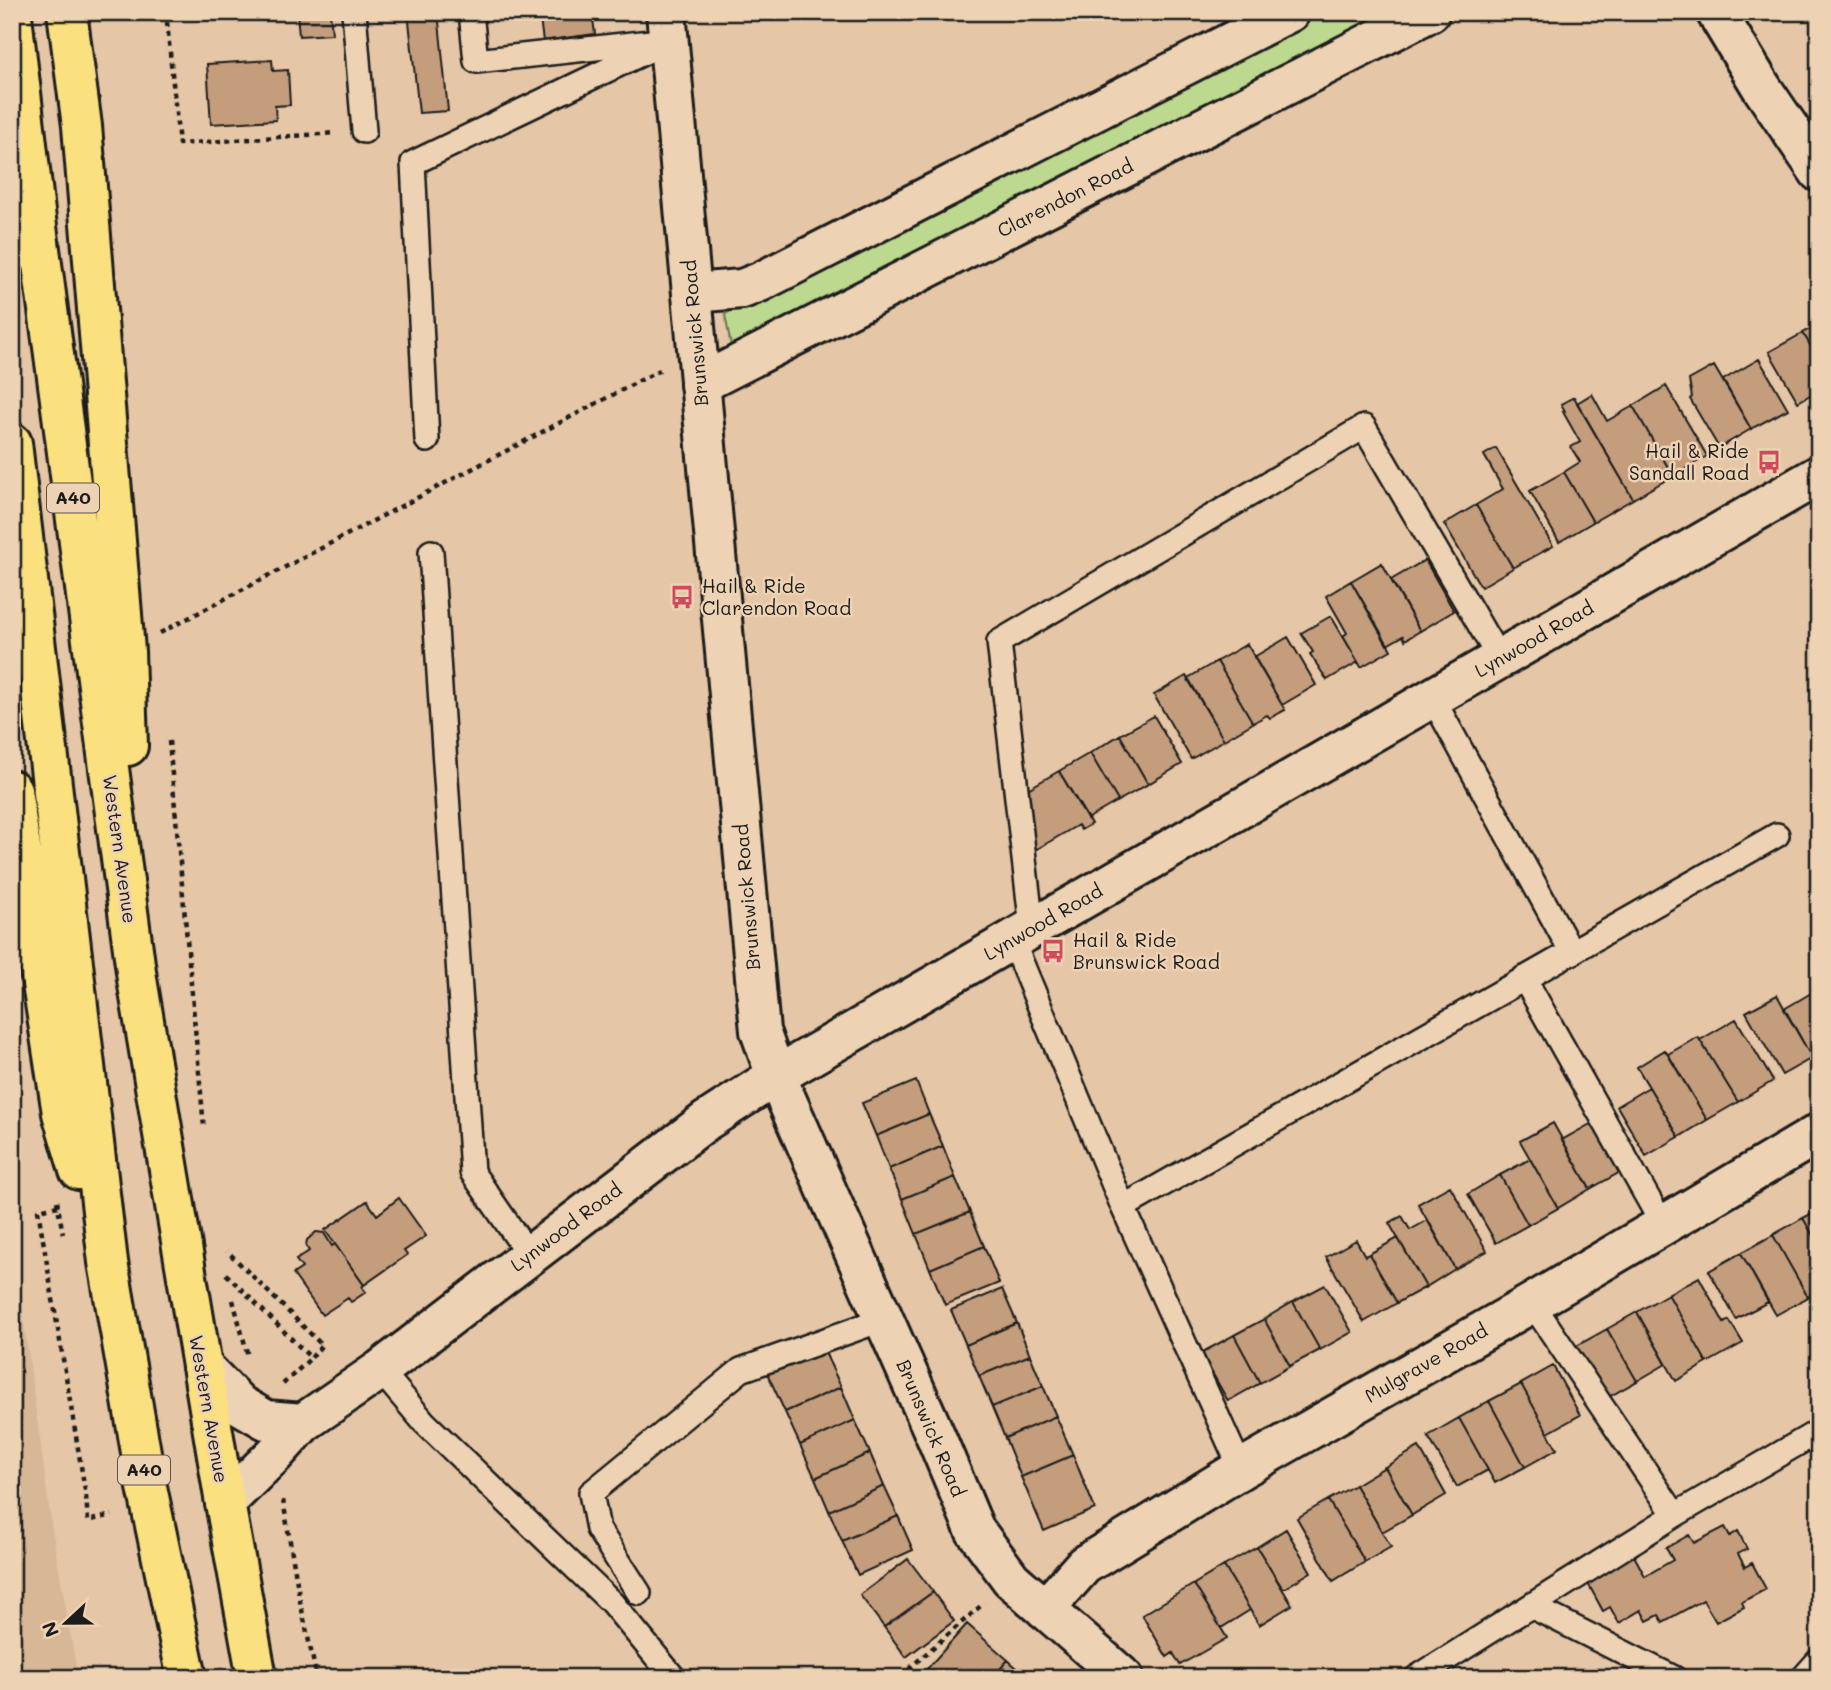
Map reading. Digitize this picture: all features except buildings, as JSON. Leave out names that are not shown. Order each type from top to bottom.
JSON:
[{"type":"highway","name":"A40","points":[[67,12],[82,126],[125,650],[137,979]]},
{"type":"highway","name":"Western Avenue","points":[[12,16],[36,218],[137,979],[257,1678]]},
{"type":"highway","name":"A40","points":[[12,443],[108,1262],[147,1487],[187,1678]]},
{"type":"highway","name":"A40","points":[[12,790],[62,1113],[108,1262]]},
{"type":"street","points":[[692,293],[742,289],[760,282],[1290,12]]},
{"type":"street","name":"Clarendon Road","points":[[698,368],[1430,12]]},
{"type":"street","points":[[1716,12],[1762,88],[1819,172]]},
{"type":"street","name":"Brunswick Road","points":[[667,26],[760,1031],[776,1076],[975,1530],[1011,1579],[1124,1678]]},
{"type":"street","name":"Lynwood Road","points":[[225,1503],[303,1423],[380,1370],[706,1121],[776,1076],[1819,475]]},
{"type":"street","name":"Mulgrave Road","points":[[1045,1609],[1084,1565],[1241,1469],[1532,1303],[1819,1133]]},
{"type":"street","points":[[202,1366],[240,1405],[266,1420],[303,1423]]},
{"type":"lane","points":[[354,12],[364,131]]},
{"type":"lane","points":[[471,12],[476,61],[667,26]]},
{"type":"lane","points":[[427,440],[413,163],[667,26]]},
{"type":"lane","points":[[1241,1469],[1124,1207],[1022,934],[999,642],[1364,428],[1500,658]]},
{"type":"lane","points":[[431,552],[472,1172],[529,1255]]},
{"type":"lane","points":[[1432,697],[1572,953]]},
{"type":"lane","points":[[1124,1207],[1777,835]]},
{"type":"lane","points":[[1524,978],[1663,1225]]},
{"type":"lane","points":[[1532,1303],[1675,1515]]},
{"type":"lane","points":[[639,1593],[598,1529],[591,1493],[741,1370],[884,1319]]},
{"type":"lane","points":[[380,1370],[424,1422],[612,1603],[674,1678]]},
{"type":"lane","points":[[1416,1678],[1675,1515],[1819,1431]]},
{"type":"lane","points":[[1531,1606],[1674,1678]]},
{"type":"lane","points":[[1802,1678],[1819,1660]]},
{"type":"path","points":[[166,12],[179,144],[364,131]]},
{"type":"path","points":[[160,633],[698,368]]},
{"type":"path","points":[[58,1206],[38,1210],[88,1521],[112,1515]]},
{"type":"path","points":[[227,1251],[322,1345],[278,1389]]},
{"type":"path","points":[[229,1286],[225,1273],[311,1358]]},
{"type":"path","points":[[232,1299],[250,1360]]},
{"type":"path","points":[[275,1454],[300,1601],[317,1678]]},
{"type":"path","points":[[904,1678],[912,1666],[1011,1579]]},
{"type":"shaded area","points":[[12,1233],[52,1529],[78,1678],[12,1678]]},
{"type":"green space","points":[[1322,12],[1396,12],[732,352],[725,314]]},
{"type":"railway","points":[[12,1665],[14,1678]]},
{"type":"place","name":"Hail & Ride Sandall Road","points":[[1769,462]]},
{"type":"place","name":"Hail & Ride Clarendon Road","points":[[682,597]]},
{"type":"place","name":"Hail & Ride Brunswick Road","points":[[1053,951]]}]
